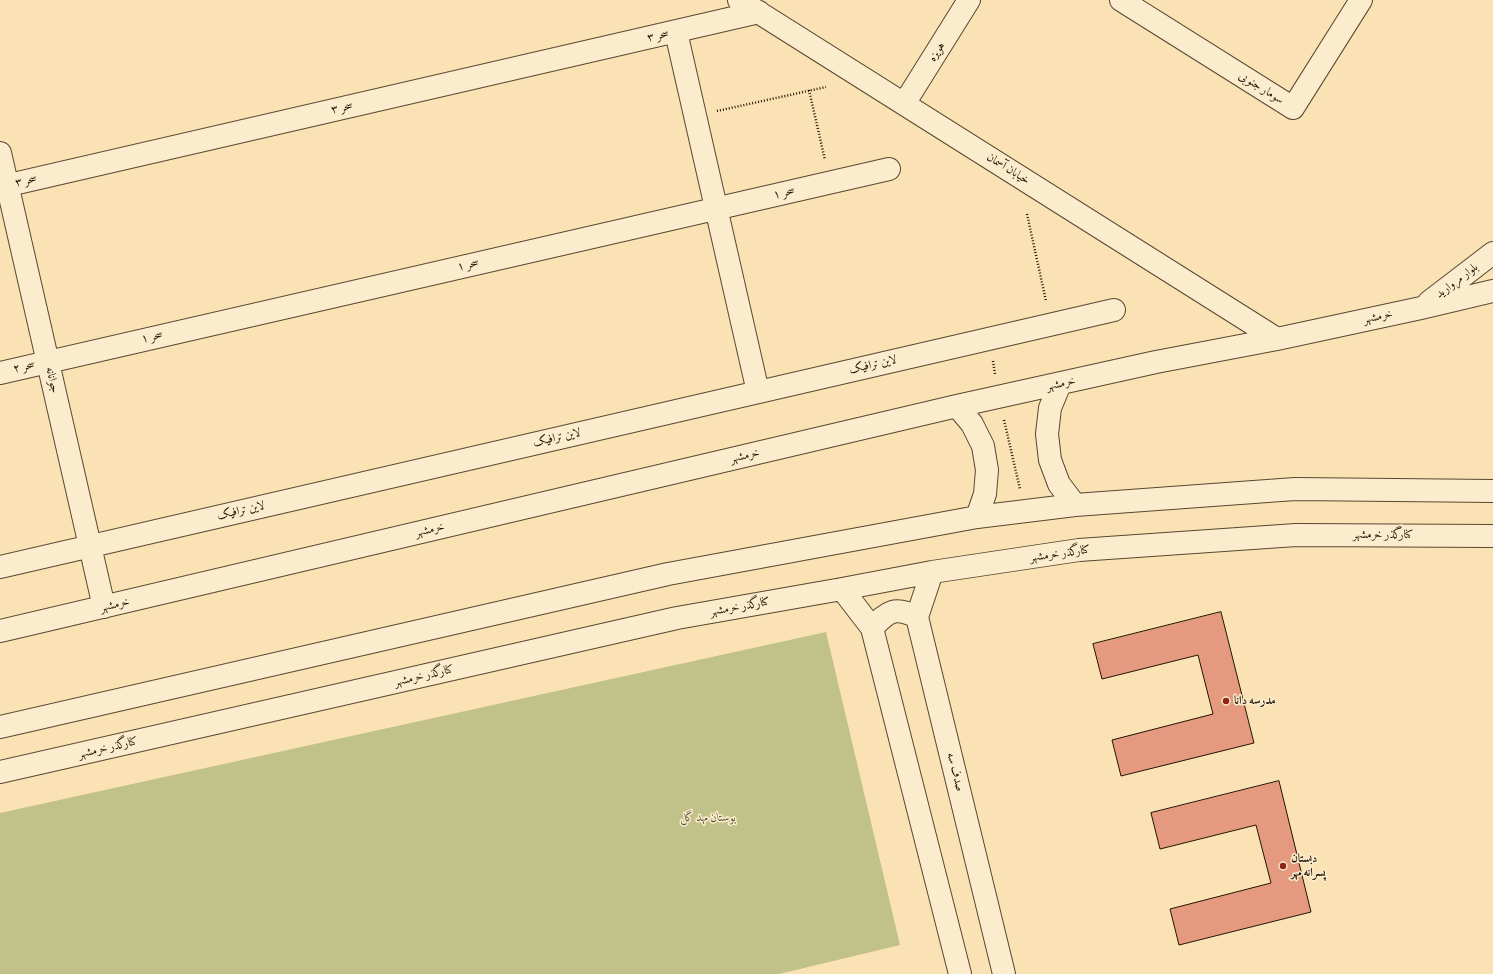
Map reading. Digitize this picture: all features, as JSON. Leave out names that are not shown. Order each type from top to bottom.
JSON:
[{"type":"street","name":"خیابان آسمان","points":[[739,0],[1277,339]]},
{"type":"street","name":"هویزه","points":[[904,104],[969,0]]},
{"type":"street","name":"سومار جنوبی","points":[[1121,0],[1293,108],[1361,0]]},
{"type":"street","name":"سحر ۳","points":[[4,186],[759,12]]},
{"type":"street","points":[[676,32],[758,392]]},
{"type":"street","name":"جوانانه","points":[[0,153],[4,186],[48,361],[104,607]]},
{"type":"street","name":"سحر ۱","points":[[48,361],[889,169]]},
{"type":"street","name":"بلوار مروارید","points":[[1421,308],[1493,253]]},
{"type":"street","name":"خرمشهر","points":[[0,631],[957,406],[1156,362],[1277,339],[1493,291]]},
{"type":"street","name":"لاین ترافیک","points":[[0,567],[1114,310]]},
{"type":"street","name":"سحر ۲","points":[[0,372],[48,361]]},
{"type":"street","points":[[1060,384],[1050,408],[1047,434],[1048,447],[1050,460],[1059,484],[1075,505]]},
{"type":"street","points":[[957,406],[972,424],[982,446],[987,470],[985,494],[977,517]]},
{"type":"street","points":[[0,727],[668,574],[977,517],[1075,505],[1295,489],[1493,491]]},
{"type":"street","name":"کنارگذر خرمشهر","points":[[0,772],[677,618],[842,590],[932,572],[1079,550],[1296,534],[1493,536]]},
{"type":"street","points":[[872,628],[883,616],[894,611],[907,612],[917,618],[932,572]]},
{"type":"street","points":[[842,590],[872,628],[960,974]]},
{"type":"street","name":"صدف سه","points":[[917,618],[1004,974]]},
{"type":"path","points":[[713,112],[826,87]]},
{"type":"path","points":[[809,90],[826,166]]},
{"type":"path","points":[[1027,214],[1046,301]]},
{"type":"path","points":[[990,338],[999,397],[1025,511]]},
{"type":"green space","name":"بوستان مهد گل","points":[[826,632],[900,945],[779,974],[0,974],[0,813]]},
{"type":"building","name":"مدرسه دانا","points":[[1221,612],[1254,743],[1121,776],[1112,740],[1213,714],[1198,655],[1102,679],[1093,644]]},
{"type":"building","name":"دبستان پسرانه مهر","points":[[1279,781],[1311,912],[1179,945],[1170,909],[1271,883],[1256,825],[1160,849],[1151,813]]},
{"type":"place","name":"مدرسه دانا","points":[[1226,701]]},
{"type":"place","name":"دبستان پسرانه مهر","points":[[1283,866]]}]
